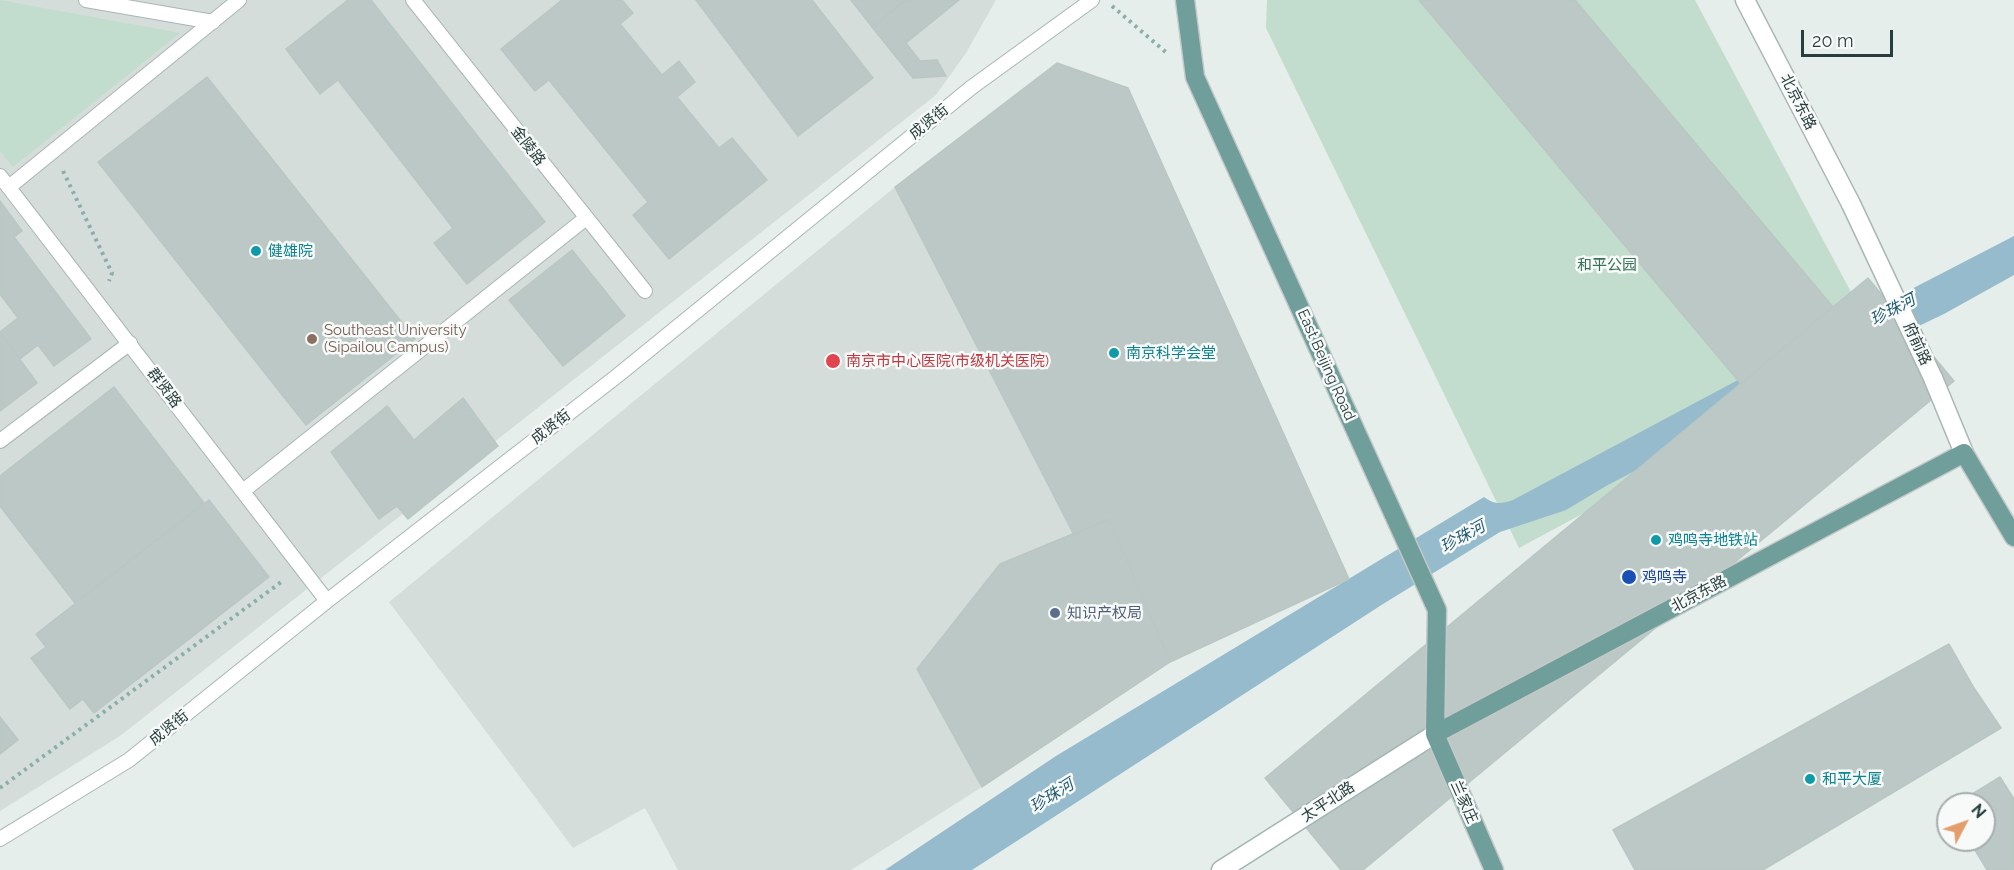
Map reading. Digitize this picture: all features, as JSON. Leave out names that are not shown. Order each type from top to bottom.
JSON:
[{"type":"main road","name":"East Beijing Road","points":[[1185,0],[1195,77],[1437,610],[1435,734]]},
{"type":"main road","points":[[1964,453],[2014,537]]},
{"type":"main road","name":"北京东路","points":[[1435,734],[1964,453]]},
{"type":"main road","name":"兰家庄","points":[[1435,734],[1494,870]]},
{"type":"street","name":"北京东路","points":[[1745,0],[1851,204]]},
{"type":"street","name":"府前路","points":[[1851,204],[1933,378],[1964,453]]},
{"type":"street","name":"太平北路","points":[[1221,870],[1435,734]]},
{"type":"lane","points":[[86,0],[213,22]]},
{"type":"lane","points":[[9,188],[239,0]]},
{"type":"lane","name":"金陵路","points":[[413,0],[645,291]]},
{"type":"lane","name":"成贤街","points":[[0,839],[129,760],[327,601],[617,376],[972,87],[1092,0]]},
{"type":"lane","name":"群贤路","points":[[0,176],[327,601]]},
{"type":"lane","points":[[243,491],[586,218]]},
{"type":"lane","points":[[0,441],[130,343]]},
{"type":"path","points":[[1104,0],[1195,77]]},
{"type":"path","points":[[70,162],[62,171],[112,273],[99,303]]},
{"type":"path","points":[[0,788],[301,567]]},
{"type":"shaded area","name":"Southeast University (Sipailou Campus)","points":[[0,0],[996,0],[966,53],[936,95],[120,736],[0,811]]},
{"type":"shaded area","name":"南京市中心医院(市级机关医院)","points":[[895,187],[1074,535],[1000,564],[917,668],[982,787],[851,870],[678,870],[645,808],[573,848],[389,602]]},
{"type":"green space","points":[[0,0],[180,33],[13,167],[0,151]]},
{"type":"green space","name":"和平公园","points":[[1267,0],[1695,0],[1883,352],[1519,548],[1266,28]]},
{"type":"water","name":"珍珠河","points":[[2014,236],[2014,275],[1944,314],[1835,366],[1606,486],[1566,510],[1500,532],[1383,604],[972,870],[885,870],[1056,756],[1484,497],[1498,503],[1513,500]]},
{"type":"building","points":[[348,0],[371,0],[545,222],[467,284],[434,243],[453,228],[338,80],[320,94],[286,49]]},
{"type":"building","points":[[562,0],[622,0],[633,13],[620,24],[662,75],[679,61],[695,82],[677,97],[719,148],[732,138],[767,180],[669,259],[633,215],[648,202],[549,80],[535,91],[501,49]]},
{"type":"building","points":[[696,0],[812,0],[873,78],[798,136]]},
{"type":"building","points":[[851,0],[905,0],[872,27]]},
{"type":"building","points":[[907,0],[959,0],[906,43],[920,61],[937,60],[946,76],[913,78],[872,27]]},
{"type":"building","points":[[1419,0],[1575,0],[1833,307],[1741,384]]},
{"type":"building","name":"南京科学会堂","points":[[1057,63],[1128,88],[1349,579],[1170,662],[1109,519],[1074,535],[895,187]]},
{"type":"building","name":"健雄院","points":[[207,77],[415,339],[306,425],[98,162]]},
{"type":"building","points":[[0,201],[22,231],[14,237],[91,339],[54,366],[38,345],[20,359],[0,332],[18,318],[0,294]]},
{"type":"building","points":[[572,250],[625,316],[563,366],[509,300]]},
{"type":"building","name":"鸡鸣寺地铁站","points":[[1868,278],[1954,381],[1363,870],[1341,870],[1265,778]]},
{"type":"building","points":[[0,332],[37,383],[0,411]]},
{"type":"building","points":[[114,387],[204,503],[75,603],[0,506],[0,476]]},
{"type":"building","points":[[463,398],[498,446],[408,519],[397,506],[379,519],[331,452],[387,406],[414,440]]},
{"type":"building","points":[[209,500],[269,577],[94,713],[83,699],[70,709],[31,658],[46,647],[36,634]]},
{"type":"building","name":"知识产权局","points":[[1109,519],[1170,662],[982,787],[917,669],[1000,564]]},
{"type":"building","name":"和平大厦","points":[[1949,644],[1974,688],[2001,728],[1763,870],[1635,870],[1613,830]]},
{"type":"building","points":[[0,717],[18,740],[0,754]]},
{"type":"building","points":[[2000,777],[2014,799],[2014,870],[1987,870],[1976,852],[1996,852],[1996,792],[1976,792]]},
{"type":"place","name":"健雄院","points":[[256,251]]},
{"type":"place","name":"Southeast University (Sipailou Campus)","points":[[312,339]]},
{"type":"place","name":"南京科学会堂","points":[[1114,353]]},
{"type":"place","name":"南京市中心医院(市级机关医院)","points":[[833,361]]},
{"type":"place","name":"鸡鸣寺地铁站","points":[[1656,540]]},
{"type":"place","name":"鸡鸣寺","points":[[1629,577]]},
{"type":"place","name":"知识产权局","points":[[1055,613]]},
{"type":"place","name":"和平大厦","points":[[1810,779]]}]
